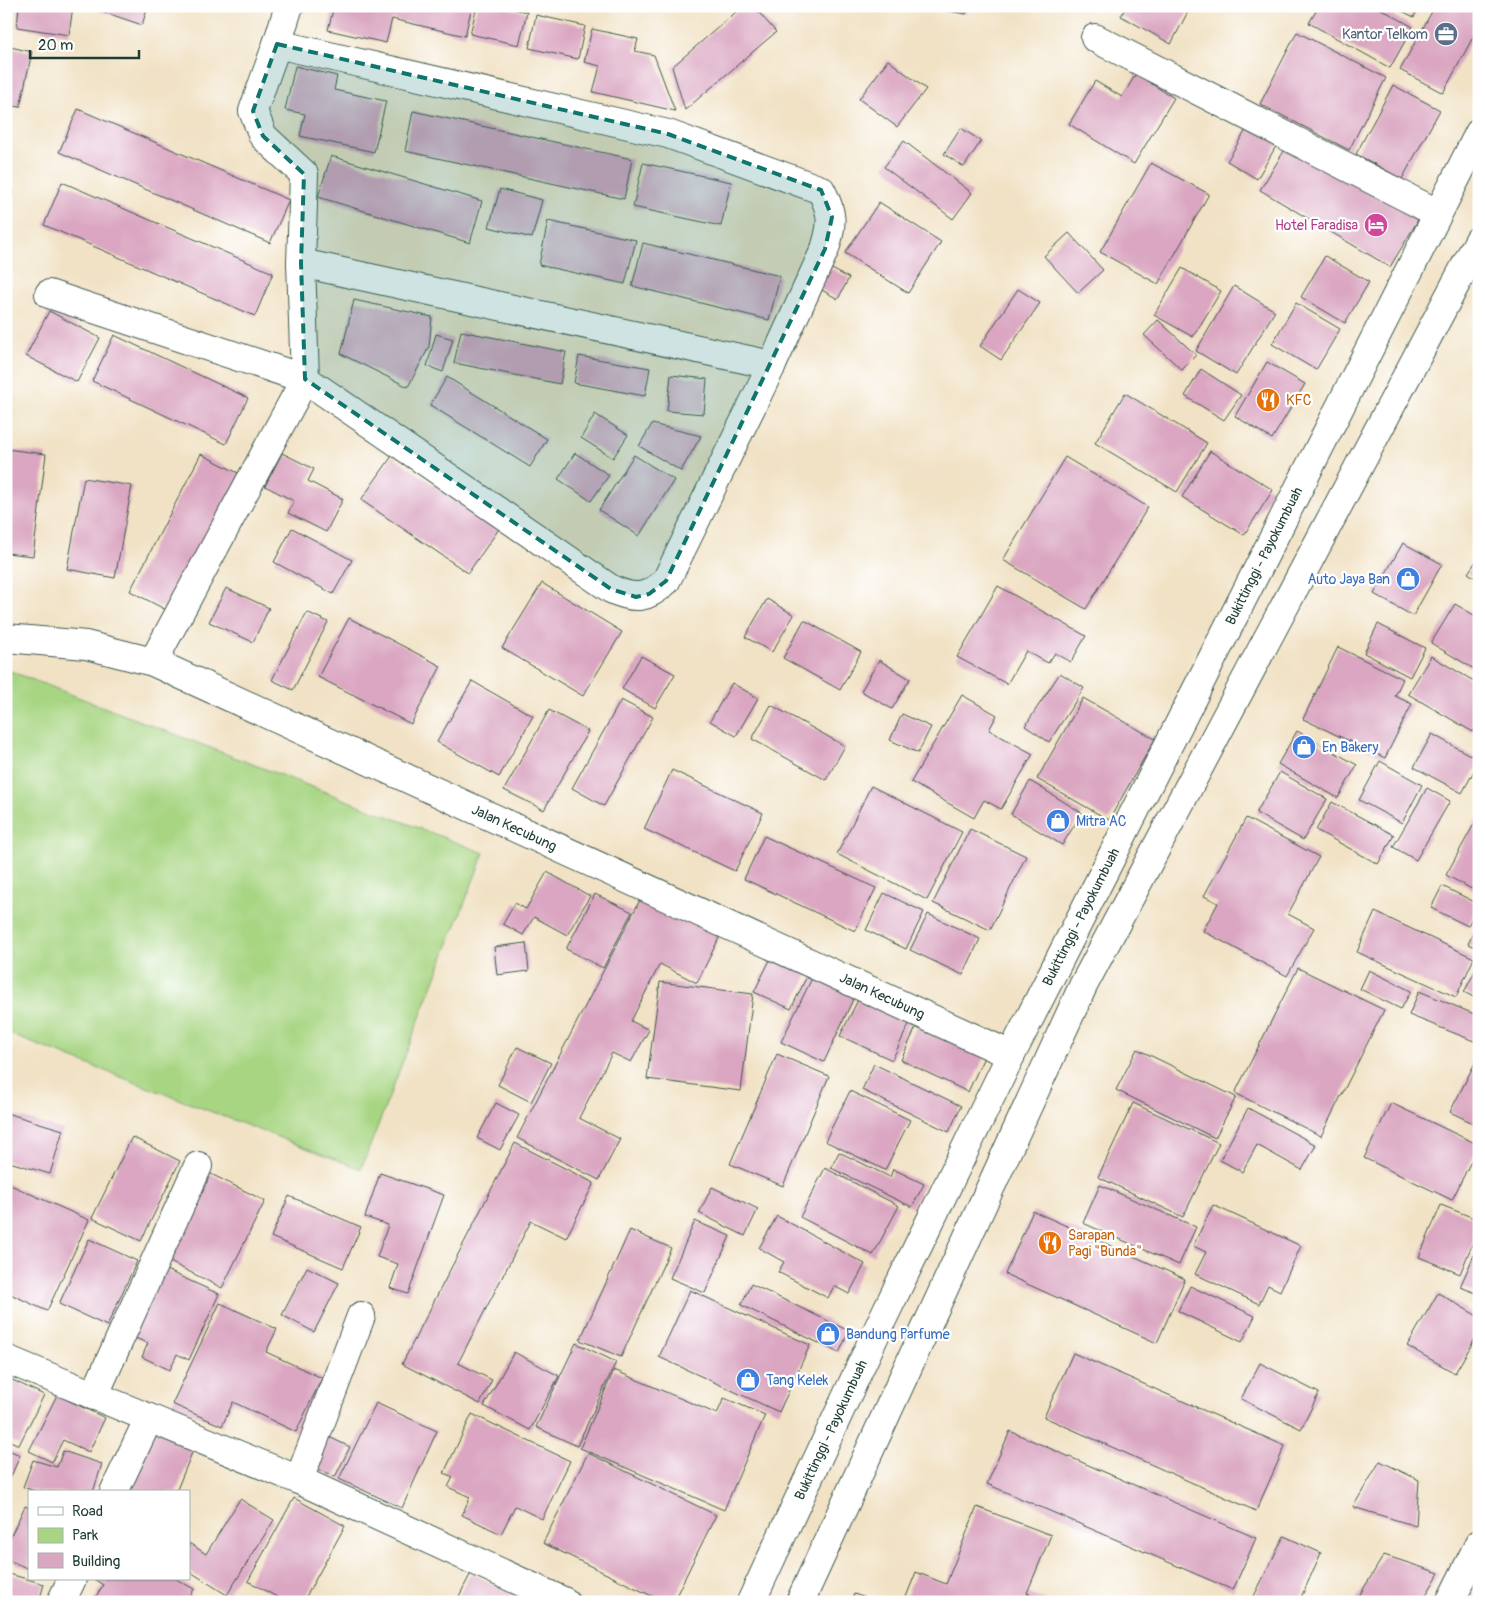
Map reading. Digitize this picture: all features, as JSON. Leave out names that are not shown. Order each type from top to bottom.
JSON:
[{"type":"main road","points":[[153,662],[305,378],[301,263],[304,174],[263,136],[253,111],[290,6]]},
{"type":"main road","points":[[1094,38],[1437,213]]},
{"type":"main road","points":[[49,294],[305,378],[611,589],[636,597],[650,594],[666,581],[772,365],[830,234],[832,217],[821,190],[668,134],[278,44]]},
{"type":"main road","name":"Bukittinggi - Payokumbuah","points":[[751,1602],[883,1318],[1011,1055],[1479,133]]},
{"type":"main road","points":[[800,1602],[1083,986],[1470,274],[1479,240]]},
{"type":"main road","points":[[301,263],[772,365]]},
{"type":"main road","name":"Jalan Kecubung","points":[[6,638],[86,645],[153,662],[1011,1055]]},
{"type":"main road","points":[[94,1396],[198,1166]]},
{"type":"main road","points":[[299,1480],[362,1316]]},
{"type":"main road","points":[[883,1318],[921,1337]]},
{"type":"main road","points":[[6,1359],[299,1480],[565,1602]]},
{"type":"main road","points":[[115,1490],[149,1418]]},
{"type":"main road","points":[[1450,1602],[1479,1544]]},
{"type":"main road","points":[[61,1602],[72,1580]]},
{"type":"highlighted area","points":[[277,44],[668,134],[821,190],[832,217],[825,249],[666,581],[649,594],[636,597],[611,589],[305,379],[301,263],[304,174],[263,136],[253,111]]},
{"type":"green space","points":[[10,671],[484,853],[361,1169],[6,1033],[6,681]]},
{"type":"building","points":[[19,6],[73,6],[69,35],[17,27]]},
{"type":"building","points":[[86,6],[148,6],[142,25]]},
{"type":"building","points":[[334,6],[472,6],[465,36],[392,19],[386,43],[328,30]]},
{"type":"building","points":[[477,6],[499,6],[527,12],[519,45],[470,34]]},
{"type":"building","points":[[743,6],[753,6],[776,32],[685,110],[672,67]]},
{"type":"building","points":[[943,6],[968,6],[966,14],[943,10]]},
{"type":"building","points":[[1126,6],[1191,6],[1171,44],[1121,16]]},
{"type":"building","points":[[1319,6],[1376,6],[1413,27],[1390,68],[1309,23]]},
{"type":"building","points":[[1392,6],[1419,6],[1414,17]]},
{"type":"building","points":[[1435,6],[1479,6],[1479,26],[1443,93],[1400,70]]},
{"type":"building","points":[[536,15],[585,26],[578,59],[529,48]]},
{"type":"building","points":[[592,29],[638,39],[635,51],[654,55],[675,111],[593,92],[600,66],[584,62]]},
{"type":"building","points":[[1297,32],[1386,78],[1349,150],[1260,104]]},
{"type":"building","points":[[6,46],[32,52],[20,107],[6,105]]},
{"type":"building","points":[[888,60],[926,89],[897,127],[859,99]]},
{"type":"building","points":[[295,66],[337,76],[334,90],[386,101],[374,152],[300,136],[305,114],[285,110]]},
{"type":"building","points":[[1136,74],[1174,98],[1134,164],[1069,124],[1095,81],[1122,97]]},
{"type":"building","points":[[1393,85],[1440,110],[1402,179],[1356,154]]},
{"type":"building","points":[[78,109],[289,200],[270,243],[59,152]]},
{"type":"building","points":[[413,111],[632,159],[624,199],[405,151]]},
{"type":"building","points":[[1249,125],[1279,141],[1257,179],[1227,161]]},
{"type":"building","points":[[961,128],[981,141],[964,167],[944,154]]},
{"type":"building","points":[[904,141],[972,193],[953,219],[884,167]]},
{"type":"building","points":[[1289,143],[1418,220],[1390,267],[1260,190]]},
{"type":"building","points":[[331,156],[482,201],[470,243],[318,197]]},
{"type":"building","points":[[643,163],[731,182],[721,226],[633,207]]},
{"type":"building","points":[[1151,163],[1209,194],[1158,284],[1100,252]]},
{"type":"building","points":[[62,182],[273,273],[255,316],[44,225]]},
{"type":"building","points":[[500,189],[542,200],[532,238],[489,227]]},
{"type":"building","points":[[6,190],[13,191],[7,218],[6,218]]},
{"type":"building","points":[[879,202],[941,242],[908,293],[845,253]]},
{"type":"building","points":[[548,221],[636,240],[625,284],[539,265]]},
{"type":"building","points":[[1069,233],[1103,270],[1078,293],[1044,256]]},
{"type":"building","points":[[643,243],[780,276],[769,320],[632,286]]},
{"type":"building","points":[[1325,256],[1369,282],[1345,323],[1301,297]]},
{"type":"building","points":[[830,268],[849,278],[838,299],[820,289]]},
{"type":"building","points":[[1182,268],[1221,291],[1193,337],[1154,315]]},
{"type":"building","points":[[1234,286],[1275,311],[1236,375],[1196,351]]},
{"type":"building","points":[[1018,289],[1040,303],[1001,360],[980,346]]},
{"type":"building","points":[[354,300],[432,317],[429,347],[408,387],[341,354]]},
{"type":"building","points":[[1296,303],[1340,329],[1316,370],[1272,344]]},
{"type":"building","points":[[49,311],[100,338],[77,382],[26,356]]},
{"type":"building","points":[[1158,320],[1196,355],[1182,370],[1144,335]]},
{"type":"building","points":[[461,331],[566,352],[560,384],[454,363]]},
{"type":"building","points":[[436,334],[453,339],[443,372],[427,366]]},
{"type":"building","points":[[114,335],[248,398],[226,444],[92,381]]},
{"type":"building","points":[[579,356],[650,368],[645,396],[574,383]]},
{"type":"building","points":[[1267,362],[1305,384],[1272,439],[1235,416]]},
{"type":"building","points":[[1201,369],[1241,395],[1224,420],[1185,396]]},
{"type":"building","points":[[671,375],[707,379],[704,414],[667,411]]},
{"type":"building","points":[[447,377],[547,439],[530,467],[430,405]]},
{"type":"building","points":[[1125,393],[1207,443],[1177,492],[1095,443]]},
{"type":"building","points":[[595,414],[628,435],[613,458],[581,438]]},
{"type":"building","points":[[652,424],[701,436],[681,471],[639,446]]},
{"type":"building","points":[[6,449],[46,454],[33,556],[6,553]]},
{"type":"building","points":[[1210,451],[1273,490],[1244,535],[1182,497]]},
{"type":"building","points":[[282,453],[314,469],[308,481],[343,499],[326,532],[288,513],[294,501],[265,486]]},
{"type":"building","points":[[575,453],[609,475],[591,501],[558,479]]},
{"type":"building","points":[[201,454],[244,476],[174,614],[130,591]]},
{"type":"building","points":[[634,455],[674,480],[639,536],[599,510]]},
{"type":"building","points":[[392,456],[499,529],[468,573],[361,500]]},
{"type":"building","points":[[1065,457],[1148,507],[1086,609],[1003,560]]},
{"type":"building","points":[[84,478],[132,486],[115,578],[67,569]]},
{"type":"building","points":[[292,528],[352,560],[333,594],[274,562]]},
{"type":"building","points":[[1403,543],[1442,564],[1413,616],[1374,594]]},
{"type":"building","points":[[1479,557],[1479,580],[1468,573]]},
{"type":"building","points":[[542,583],[622,632],[583,696],[502,648]]},
{"type":"building","points":[[998,586],[1086,636],[1071,662],[1055,653],[1048,663],[1026,651],[1007,684],[957,657]]},
{"type":"building","points":[[226,588],[269,608],[253,642],[209,622]]},
{"type":"building","points":[[767,599],[794,615],[772,652],[745,637]]},
{"type":"building","points":[[1455,604],[1479,618],[1479,672],[1431,643]]},
{"type":"building","points":[[307,612],[328,622],[293,690],[272,680]]},
{"type":"building","points":[[349,618],[441,666],[411,724],[318,677]]},
{"type":"building","points":[[804,620],[861,652],[840,690],[783,658]]},
{"type":"building","points":[[1378,624],[1425,648],[1410,677],[1364,653]]},
{"type":"building","points":[[1338,647],[1403,679],[1395,696],[1412,704],[1385,758],[1303,719]]},
{"type":"building","points":[[641,656],[675,674],[655,708],[622,689]]},
{"type":"building","points":[[1431,656],[1479,684],[1479,722],[1473,732],[1408,694]]},
{"type":"building","points":[[879,660],[910,679],[892,709],[861,691]]},
{"type":"building","points":[[1060,673],[1084,688],[1049,742],[1025,726]]},
{"type":"building","points":[[472,681],[533,716],[499,777],[437,742]]},
{"type":"building","points":[[732,683],[758,698],[736,736],[710,721]]},
{"type":"building","points":[[962,695],[997,715],[989,730],[1033,754],[1001,809],[984,800],[974,818],[911,782]]},
{"type":"building","points":[[1083,698],[1155,739],[1109,820],[1037,779]]},
{"type":"building","points":[[621,700],[653,717],[604,806],[572,788]]},
{"type":"building","points":[[771,705],[845,746],[826,780],[752,739]]},
{"type":"building","points":[[549,710],[588,731],[544,810],[504,790]]},
{"type":"building","points":[[902,714],[931,727],[918,753],[890,740]]},
{"type":"building","points":[[1297,731],[1357,765],[1338,798],[1278,764]]},
{"type":"building","points":[[1432,734],[1479,760],[1462,793],[1414,767]]},
{"type":"building","points":[[1380,761],[1422,785],[1402,823],[1359,800]]},
{"type":"building","points":[[672,770],[763,813],[735,871],[644,829]]},
{"type":"building","points":[[1280,772],[1327,799],[1303,840],[1256,813]]},
{"type":"building","points":[[1030,781],[1082,813],[1062,845],[1011,814]]},
{"type":"building","points":[[871,786],[962,832],[927,900],[837,854]]},
{"type":"building","points":[[1427,788],[1450,801],[1416,860],[1393,847]]},
{"type":"building","points":[[1332,802],[1394,835],[1378,864],[1316,830]]},
{"type":"building","points":[[1479,815],[1479,893],[1446,875]]},
{"type":"building","points":[[1246,818],[1319,857],[1288,914],[1314,928],[1287,976],[1203,931],[1218,903],[1204,896]]},
{"type":"building","points":[[970,829],[1026,856],[990,930],[933,903]]},
{"type":"building","points":[[764,836],[876,888],[855,931],[744,879]]},
{"type":"building","points":[[547,872],[590,896],[567,935],[534,917],[523,935],[503,924],[515,903],[526,909]]},
{"type":"building","points":[[1442,886],[1479,904],[1468,926],[1431,908]]},
{"type":"building","points":[[884,893],[924,912],[906,949],[866,930]]},
{"type":"building","points":[[595,894],[632,912],[603,968],[566,949]]},
{"type":"building","points":[[642,896],[720,936],[697,983],[660,964],[631,1021],[649,1030],[631,1062],[612,1053],[579,1118],[620,1139],[599,1180],[517,1138]]},
{"type":"building","points":[[1375,912],[1474,958],[1456,997],[1357,952]]},
{"type":"building","points":[[928,914],[980,939],[963,975],[910,950]]},
{"type":"building","points":[[1479,921],[1479,949],[1468,944]]},
{"type":"building","points":[[526,943],[529,971],[497,975],[494,947]]},
{"type":"building","points":[[772,956],[808,974],[791,1009],[754,992]]},
{"type":"building","points":[[1479,964],[1479,1000],[1464,992]]},
{"type":"building","points":[[1298,968],[1384,1010],[1321,1136],[1235,1093]]},
{"type":"building","points":[[1369,970],[1411,991],[1401,1009],[1360,989]]},
{"type":"building","points":[[813,976],[855,995],[824,1062],[781,1042]]},
{"type":"building","points":[[660,982],[753,994],[741,1091],[647,1079]]},
{"type":"building","points":[[1419,991],[1479,1016],[1479,1043],[1409,1015]]},
{"type":"building","points":[[859,998],[910,1022],[892,1060],[840,1036]]},
{"type":"building","points":[[917,1025],[984,1057],[968,1092],[901,1060]]},
{"type":"building","points":[[517,1047],[551,1063],[531,1102],[498,1085]]},
{"type":"building","points":[[1137,1049],[1236,1097],[1215,1138],[1116,1090]]},
{"type":"building","points":[[777,1054],[829,1076],[783,1186],[730,1164]]},
{"type":"building","points":[[1479,1055],[1479,1126],[1450,1112]]},
{"type":"building","points":[[874,1064],[961,1106],[949,1132],[862,1090]]},
{"type":"building","points":[[850,1091],[910,1120],[885,1170],[825,1141]]},
{"type":"building","points":[[496,1103],[519,1115],[500,1150],[477,1138]]},
{"type":"building","points":[[1133,1103],[1219,1143],[1183,1217],[1098,1177]]},
{"type":"building","points":[[1391,1103],[1479,1145],[1452,1200],[1364,1158]]},
{"type":"building","points":[[1248,1108],[1316,1145],[1302,1170],[1257,1145],[1242,1172],[1220,1160]]},
{"type":"building","points":[[6,1113],[63,1130],[50,1174],[6,1161]]},
{"type":"building","points":[[132,1137],[180,1161],[141,1241],[92,1218]]},
{"type":"building","points":[[515,1143],[594,1183],[566,1238],[531,1221],[458,1363],[492,1380],[480,1404],[402,1364]]},
{"type":"building","points":[[839,1152],[890,1177],[893,1169],[924,1184],[912,1207],[831,1168]]},
{"type":"building","points":[[825,1168],[899,1206],[873,1255],[800,1217]]},
{"type":"building","points":[[209,1173],[265,1201],[222,1288],[166,1260]]},
{"type":"building","points":[[380,1173],[444,1195],[408,1294],[390,1288],[398,1264],[377,1257],[388,1225],[365,1217]]},
{"type":"building","points":[[6,1183],[89,1220],[47,1311],[6,1292]]},
{"type":"building","points":[[1100,1185],[1196,1227],[1179,1265],[1083,1223]]},
{"type":"building","points":[[712,1187],[758,1209],[745,1236],[699,1213]]},
{"type":"building","points":[[289,1196],[361,1227],[343,1268],[271,1237]]},
{"type":"building","points":[[1213,1205],[1301,1246],[1280,1291],[1268,1285],[1259,1304],[1195,1274],[1206,1252],[1193,1246]]},
{"type":"building","points":[[1441,1205],[1479,1220],[1479,1228],[1460,1274],[1419,1257]]},
{"type":"building","points":[[1033,1211],[1185,1279],[1157,1343],[1005,1274]]},
{"type":"building","points":[[777,1216],[865,1264],[849,1294],[834,1286],[828,1298],[778,1272],[784,1262],[759,1248]]},
{"type":"building","points":[[695,1221],[730,1236],[705,1293],[670,1278]]},
{"type":"building","points":[[630,1230],[671,1248],[621,1357],[580,1340]]},
{"type":"building","points":[[89,1239],[137,1261],[107,1326],[59,1304]]},
{"type":"building","points":[[1479,1244],[1479,1294],[1460,1287]]},
{"type":"building","points":[[307,1267],[339,1283],[314,1332],[282,1315]]},
{"type":"building","points":[[164,1269],[219,1294],[189,1360],[177,1354],[170,1370],[142,1357],[148,1343],[132,1337]]},
{"type":"building","points":[[751,1284],[849,1331],[839,1353],[741,1305]]},
{"type":"building","points":[[1190,1286],[1255,1316],[1242,1342],[1178,1311]]},
{"type":"building","points":[[690,1290],[810,1345],[779,1412],[659,1357]]},
{"type":"building","points":[[1438,1293],[1479,1317],[1479,1332],[1455,1373],[1407,1346]]},
{"type":"building","points":[[220,1303],[277,1329],[266,1352],[322,1378],[296,1432],[233,1402],[222,1426],[172,1404]]},
{"type":"building","points":[[576,1343],[616,1362],[577,1446],[536,1427]]},
{"type":"building","points":[[514,1352],[559,1376],[530,1430],[484,1406]]},
{"type":"building","points":[[1073,1353],[1285,1446],[1256,1511],[1044,1417]]},
{"type":"building","points":[[1260,1363],[1319,1393],[1301,1429],[1241,1399]]},
{"type":"building","points":[[614,1370],[717,1414],[724,1398],[765,1415],[724,1510],[580,1448]]},
{"type":"building","points":[[6,1377],[44,1395],[19,1445],[6,1439]]},
{"type":"building","points":[[57,1395],[105,1418],[89,1452],[63,1440],[52,1462],[29,1451]]},
{"type":"building","points":[[376,1403],[437,1431],[402,1508],[339,1479]]},
{"type":"building","points":[[472,1414],[570,1461],[542,1519],[515,1506],[501,1534],[462,1515],[470,1497],[448,1487],[453,1477],[444,1473]]},
{"type":"building","points":[[149,1424],[196,1443],[177,1490],[122,1490]]},
{"type":"building","points":[[1010,1431],[1256,1538],[1233,1590],[987,1484]]},
{"type":"building","points":[[327,1436],[350,1447],[335,1477],[312,1466]]},
{"type":"building","points":[[6,1449],[20,1455],[6,1489]]},
{"type":"building","points":[[63,1451],[102,1464],[94,1490],[32,1490],[23,1487],[33,1460],[57,1467]]},
{"type":"building","points":[[588,1453],[716,1515],[673,1602],[664,1602],[543,1543]]},
{"type":"building","points":[[1380,1461],[1419,1480],[1416,1526],[1353,1507]]},
{"type":"building","points":[[294,1498],[345,1526],[303,1602],[286,1602],[248,1581]]},
{"type":"building","points":[[240,1499],[274,1520],[227,1595],[190,1572],[190,1544],[206,1554]]},
{"type":"building","points":[[25,1506],[28,1508],[28,1569],[6,1559],[6,1546]]},
{"type":"building","points":[[977,1507],[1051,1535],[1027,1593],[1049,1602],[904,1602],[916,1572],[946,1584]]},
{"type":"building","points":[[1284,1536],[1321,1553],[1299,1602],[1251,1602]]},
{"type":"building","points":[[1384,1555],[1439,1573],[1422,1602],[1356,1601]]},
{"type":"building","points":[[6,1573],[44,1584],[39,1602],[6,1602]]},
{"type":"building","points":[[471,1573],[529,1602],[456,1602]]},
{"type":"building","points":[[96,1580],[178,1580],[194,1589],[187,1602],[93,1602],[103,1585]]},
{"type":"building","points":[[854,1594],[875,1601],[875,1602],[851,1602]]},
{"type":"place","name":"Kantor Telkom","points":[[1446,34]]},
{"type":"place","name":"Hotel Faradisa","points":[[1376,225]]},
{"type":"place","name":"KFC","points":[[1268,400]]},
{"type":"place","name":"Auto Jaya Ban","points":[[1408,579]]},
{"type":"place","name":"En Bakery","points":[[1304,747]]},
{"type":"place","name":"Mitra AC","points":[[1058,821]]},
{"type":"place","name":"Sarapan Pagi \"Bunda\"","points":[[1050,1243]]},
{"type":"place","name":"Bandung Parfume","points":[[828,1334]]},
{"type":"place","name":"Tang Kelek","points":[[748,1380]]}]
